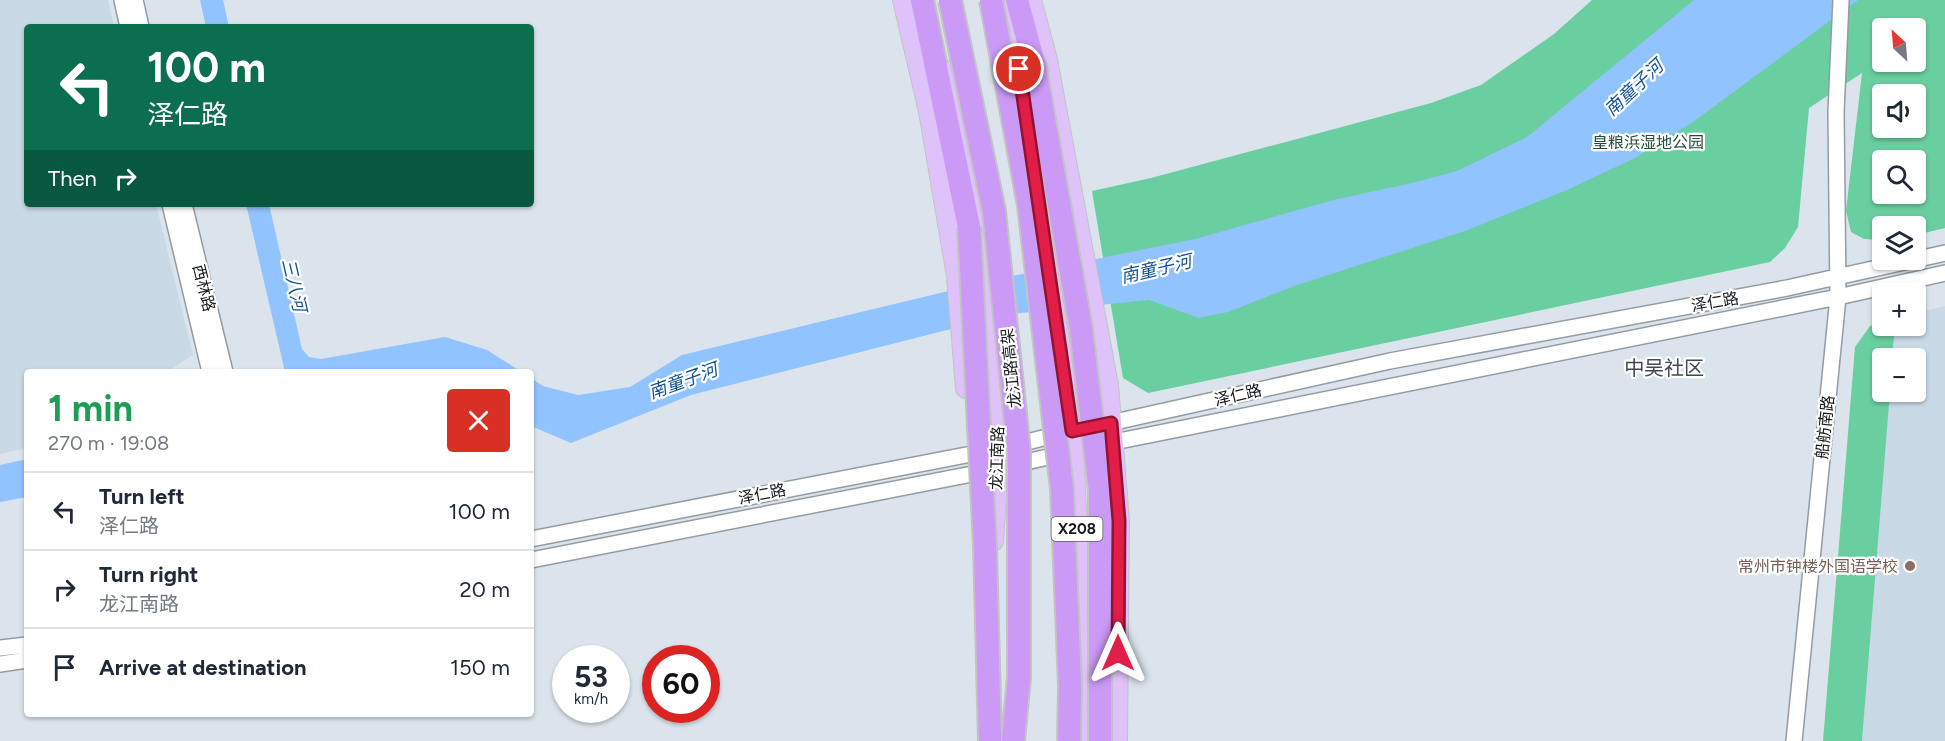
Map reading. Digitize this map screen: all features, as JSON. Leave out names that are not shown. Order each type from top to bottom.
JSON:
[{"type":"highway","points":[[922,0],[969,226],[985,546],[990,741]]},
{"type":"highway","name":"龙江路高架","points":[[950,0],[994,211],[1019,452],[1020,677],[1013,741]]},
{"type":"highway","points":[[991,0],[1029,205],[1062,489],[1070,686],[1069,741]]},
{"type":"highway","points":[[1017,0],[1034,63],[1081,328],[1100,490],[1100,741]]},
{"type":"main road","points":[[903,0],[929,111],[957,276],[971,454],[982,692]]},
{"type":"main road","name":"龙江南路","points":[[940,0],[950,44],[989,277],[993,334],[999,448],[982,692],[982,741]]},
{"type":"main road","name":"X208","points":[[1004,0],[1019,69],[1072,431],[1088,741]]},
{"type":"main road","points":[[1032,0],[1047,60],[1108,385],[1119,521],[1117,741]]},
{"type":"street","points":[[122,0],[127,24]]},
{"type":"street","points":[[135,0],[140,24]]},
{"type":"street","name":"船舫南路","points":[[1794,741],[1838,297],[1836,112],[1841,0]]},
{"type":"street","name":"西林路","points":[[171,207],[209,369]]},
{"type":"street","name":"西林路","points":[[185,207],[224,369]]},
{"type":"street","name":"泽仁路","points":[[534,559],[998,469],[1073,451],[1112,433],[1390,361],[1787,288],[1945,253]]},
{"type":"street","name":"泽仁路","points":[[534,538],[971,454],[1072,431],[1112,433],[1838,297],[1945,273]]},
{"type":"street","points":[[0,648],[24,645]]},
{"type":"street","points":[[0,664],[24,660]]},
{"type":"shaded area","points":[[0,0],[108,0],[113,24],[24,24],[24,207],[157,207],[193,355],[171,369],[24,369],[24,449],[0,454]]},
{"type":"shaded area","name":"常州市钟楼外国语学校","points":[[1945,306],[1945,741],[1862,741],[1889,402],[1926,402],[1926,348],[1893,348],[1894,336],[1926,336],[1926,311]]},
{"type":"green space","name":"皇粮浜湿地公园","points":[[1592,0],[1945,0],[1945,228],[1926,233],[1926,216],[1872,216],[1872,239],[1864,239],[1851,232],[1846,211],[1862,73],[1809,108],[1798,227],[1785,248],[1770,262],[1148,393],[1123,378],[1092,191],[1151,178],[1431,103],[1481,85],[1554,34]]},
{"type":"green space","points":[[1872,325],[1872,336],[1894,336],[1893,348],[1872,348],[1872,402],[1889,402],[1862,741],[1823,741],[1855,347]]},
{"type":"water","points":[[200,0],[223,0],[228,24],[205,24]]},
{"type":"water","name":"南童子河","points":[[1694,0],[1858,0],[1693,122],[1635,158],[1567,190],[1465,231],[1297,285],[1228,312],[1199,318],[1149,300],[1010,314],[691,395],[571,443],[534,427],[534,380],[543,386],[578,395],[630,387],[682,355],[1007,277],[1195,239],[1337,199],[1457,171],[1527,137]]},
{"type":"water","points":[[247,207],[270,207],[302,349],[309,357],[321,359],[445,337],[487,350],[517,369],[284,369]]},
{"type":"water","points":[[24,460],[24,498],[0,502],[0,465]]},
{"type":"place","name":"常州市钟楼外国语学校","points":[[1910,566]]},
{"type":"district","name":"中吴社区","points":[[1664,368]]},
{"type":"route","points":[[1019,69],[1072,431],[1111,423],[1119,521],[1118,653]]},
{"type":"water label","name":"三八河","points":[[294,285]]}]
